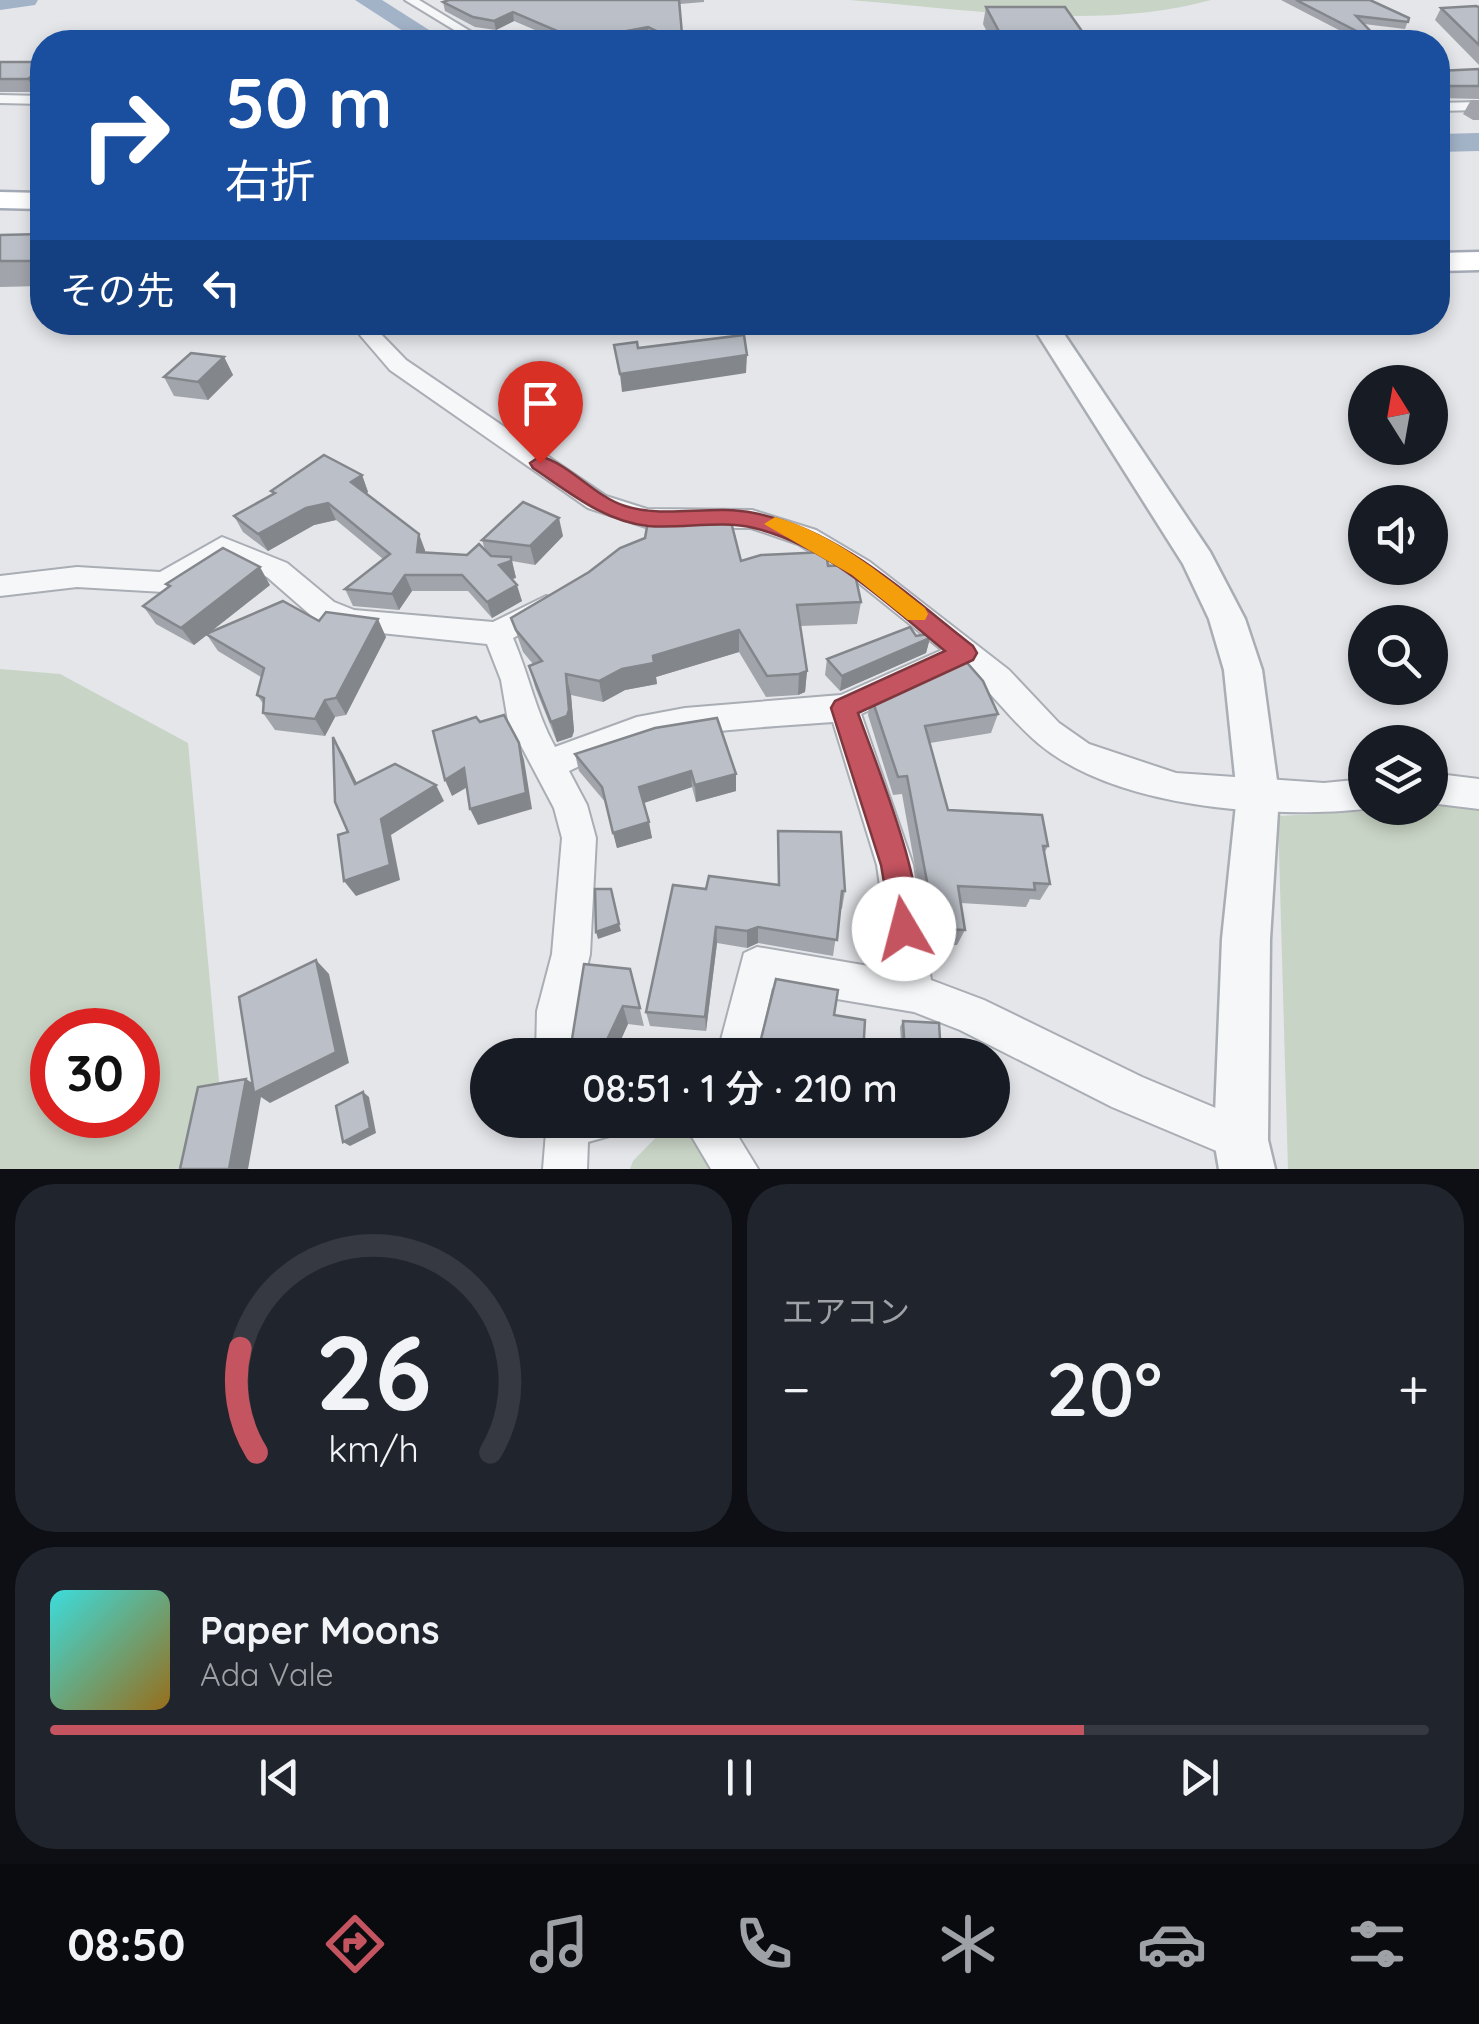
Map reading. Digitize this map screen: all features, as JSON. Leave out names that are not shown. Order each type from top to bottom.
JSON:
[{"type":"main road","points":[[0,203],[30,201]]},
{"type":"main road","points":[[1450,262],[1479,261]]},
{"type":"street","points":[[411,0],[462,30]]},
{"type":"street","points":[[0,99],[30,100]]},
{"type":"street","points":[[1450,107],[1479,106]]},
{"type":"street","points":[[371,335],[398,364],[598,502],[646,518],[752,519],[793,531],[860,569],[998,679],[1048,733],[1078,754],[1120,772],[1176,788],[1324,798],[1348,796]]},
{"type":"street","points":[[743,1038],[757,966],[914,993],[970,1014],[1244,1154],[1246,939],[1258,795],[1246,687],[1227,619],[1198,561],[1051,335]]},
{"type":"street","points":[[628,548],[646,518]]},
{"type":"street","points":[[0,586],[76,576],[164,582],[222,546],[277,570],[324,610],[352,620],[497,634],[575,590]]},
{"type":"street","points":[[497,634],[516,680],[524,721],[570,806],[579,838],[571,954],[557,1011],[556,1038]]},
{"type":"street","points":[[547,766],[638,730],[685,721],[844,708],[965,653]]},
{"type":"street","points":[[844,708],[895,865],[914,993]]},
{"type":"street","points":[[1448,790],[1479,794]]},
{"type":"street","points":[[565,1169],[573,1138]]},
{"type":"street","points":[[715,1138],[736,1169]]},
{"type":"green space","points":[[850,0],[1211,0],[1169,9],[1078,16]]},
{"type":"green space","points":[[0,669],[60,674],[188,743],[221,1103],[191,1169],[0,1169]]},
{"type":"green space","points":[[1448,802],[1479,810],[1479,1169],[1288,1169],[1278,816],[1348,812],[1348,825],[1448,825]]},
{"type":"green space","points":[[655,1138],[701,1138],[721,1169],[630,1169]]},
{"type":"building","points":[[679,0],[682,30],[555,30],[513,12],[494,21],[473,17],[443,2]]},
{"type":"building","points":[[1296,0],[1370,0],[1409,18],[1408,22],[1356,16],[1369,30],[1354,30]]},
{"type":"building","points":[[986,7],[1065,7],[1081,30],[998,30]]},
{"type":"building","points":[[1479,7],[1479,45],[1441,8]]},
{"type":"building","points":[[0,62],[30,62],[28,79],[0,79]]},
{"type":"building","points":[[1479,69],[1479,86],[1450,86],[1450,70]]},
{"type":"building","points":[[30,234],[30,261],[0,261],[0,235]]},
{"type":"building","points":[[744,335],[747,355],[620,374],[614,345],[637,342],[638,348]]},
{"type":"building","points":[[191,353],[224,357],[198,382],[164,377]]},
{"type":"building","points":[[324,455],[362,475],[351,482],[419,534],[417,552],[467,555],[479,544],[491,556],[511,557],[511,561],[499,565],[517,585],[487,602],[462,575],[405,575],[392,594],[345,589],[390,554],[328,503],[306,508],[258,534],[234,516],[275,493],[271,491]]},
{"type":"building","points":[[523,502],[559,518],[530,546],[482,540]]},
{"type":"building","points":[[728,510],[741,561],[761,555],[826,552],[828,566],[853,565],[861,602],[797,605],[807,671],[767,676],[739,630],[653,656],[654,663],[622,669],[599,681],[566,674],[569,710],[567,716],[551,722],[529,666],[542,661],[511,618],[589,572],[620,548],[645,538],[649,516]]},
{"type":"building","points":[[223,548],[260,567],[181,628],[143,606],[170,586],[166,584]]},
{"type":"building","points":[[283,601],[319,621],[326,612],[378,619],[336,698],[325,700],[315,719],[263,713],[264,698],[257,695],[264,668],[206,634]]},
{"type":"building","points":[[910,627],[916,636],[928,634],[930,638],[842,676],[827,659]]},
{"type":"building","points":[[962,657],[983,681],[998,714],[925,726],[948,810],[1042,815],[1050,884],[1034,883],[1035,890],[958,886],[965,930],[936,929],[907,776],[898,777],[871,696]]},
{"type":"building","points":[[504,715],[519,743],[526,793],[470,809],[464,768],[445,780],[433,731],[476,717],[480,722]]},
{"type":"building","points":[[717,718],[736,774],[695,785],[691,771],[639,787],[649,822],[613,833],[602,787],[575,754],[655,728]]},
{"type":"building","points":[[333,737],[355,784],[395,764],[436,785],[381,819],[390,865],[344,881],[338,835],[348,832],[335,802]]},
{"type":"building","points":[[778,831],[841,832],[845,891],[837,940],[758,927],[747,931],[716,927],[705,1017],[646,1012],[673,885],[706,889],[709,876],[779,885]]},
{"type":"building","points":[[595,889],[611,889],[619,924],[596,932]]},
{"type":"building","points":[[316,960],[336,1052],[254,1093],[239,997]]},
{"type":"building","points":[[584,964],[630,969],[640,1008],[623,1006],[608,1038],[572,1038]]},
{"type":"building","points":[[776,979],[838,990],[834,1015],[865,1020],[864,1038],[761,1038]]},
{"type":"building","points":[[903,1021],[939,1023],[940,1038],[904,1038]]},
{"type":"building","points":[[246,1079],[229,1169],[180,1169],[198,1087]]},
{"type":"building","points":[[363,1092],[370,1128],[343,1142],[336,1106]]},
{"type":"waterway","points":[[0,3],[27,0]]},
{"type":"waterway","points":[[366,0],[416,30]]},
{"type":"waterway","points":[[1450,143],[1479,142]]},
{"type":"slow traffic","points":[[775,524],[808,537],[860,569],[917,614]]},
{"type":"route","points":[[540,463],[618,511],[646,518],[752,519],[808,537],[860,569],[965,653],[844,708],[895,865],[904,929]]}]
